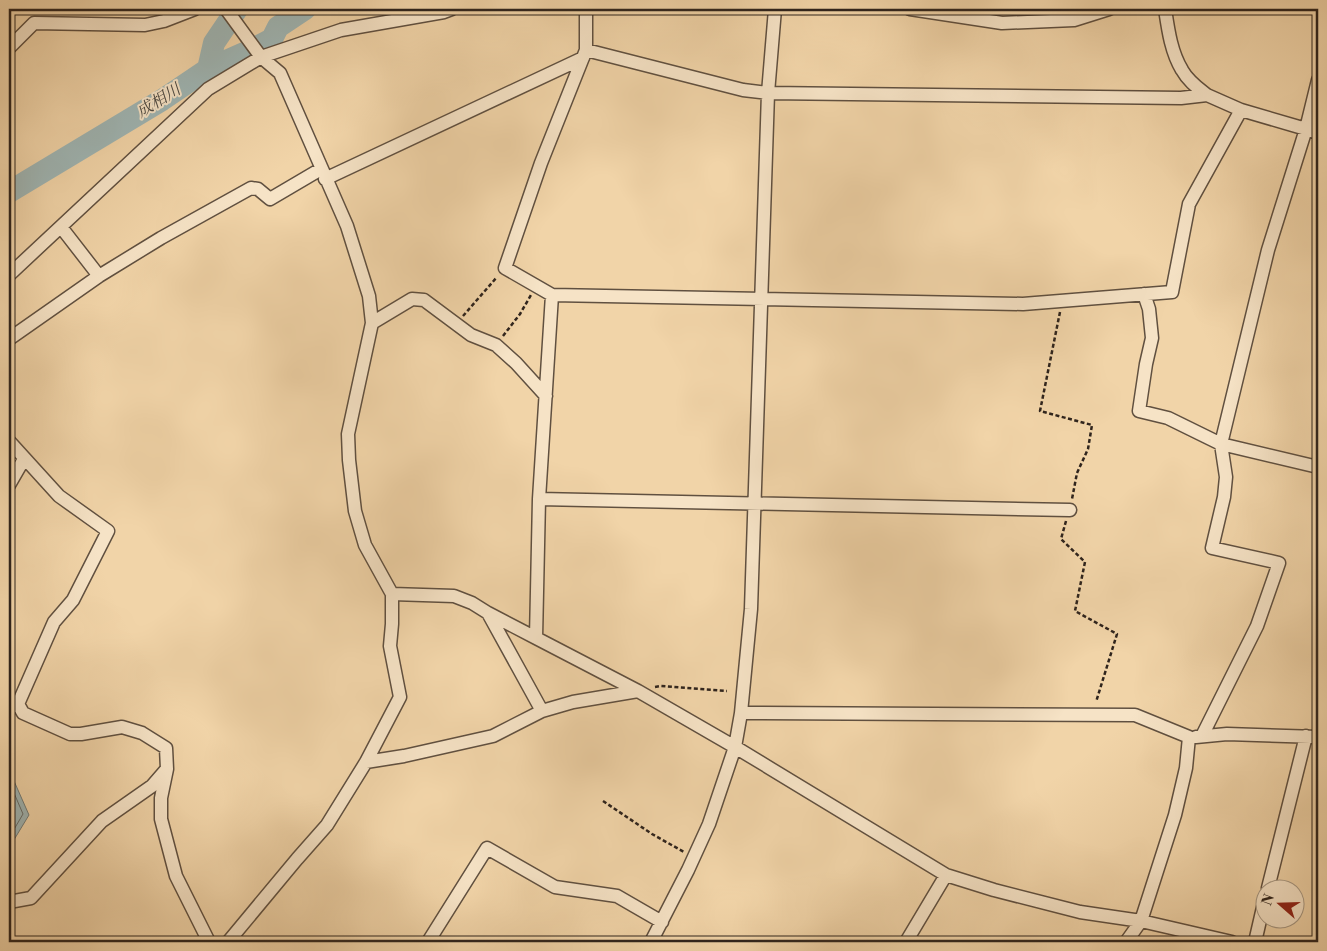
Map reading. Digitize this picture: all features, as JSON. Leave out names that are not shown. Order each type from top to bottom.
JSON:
[{"type":"street","points":[[9,48],[34,23],[145,25],[164,21],[195,9]]},
{"type":"street","points":[[226,9],[261,57],[280,73],[346,226],[369,296],[372,324],[348,434],[349,460],[355,511],[365,545],[392,594],[390,646],[400,696],[366,762],[327,825],[228,942]]},
{"type":"street","points":[[9,275],[208,89],[261,57],[341,30],[452,9]]},
{"type":"street","points":[[586,9],[584,54],[541,163],[505,268],[552,294],[762,300],[1023,304],[1172,292],[1189,204],[1241,110]]},
{"type":"street","points":[[651,942],[694,858],[709,824],[735,747],[740,713],[750,609],[768,93],[775,9]]},
{"type":"street","points":[[910,9],[1002,23],[1074,20],[1108,9]]},
{"type":"street","points":[[1164,9],[1170,40],[1181,70],[1193,84],[1207,95],[1241,110],[1312,131]]},
{"type":"street","points":[[9,339],[99,276],[161,238],[251,188],[258,189],[270,199],[584,54],[743,90],[768,93],[1181,98],[1207,95]]},
{"type":"street","points":[[1202,736],[1257,626],[1279,563],[1212,548],[1224,497],[1226,477],[1221,444],[1268,250],[1312,131],[1318,80]]},
{"type":"street","points":[[62,227],[99,276]]},
{"type":"street","points":[[536,638],[540,499],[552,294]]},
{"type":"street","points":[[1144,294],[1149,309],[1152,338],[1139,411],[1168,418],[1221,444],[1318,468]]},
{"type":"street","points":[[372,324],[412,299],[424,300],[471,335],[496,345],[516,363],[546,396]]},
{"type":"street","points":[[9,441],[59,496],[108,531],[72,600],[54,622],[14,706],[70,734],[122,727],[142,733],[166,748],[167,769],[161,798],[161,819],[176,876],[209,942]]},
{"type":"street","points":[[9,485],[24,458]]},
{"type":"street","points":[[540,499],[1070,510]]},
{"type":"street","points":[[392,594],[454,596],[472,603],[638,690],[946,875],[994,890],[1080,912],[1141,921],[1232,942]]},
{"type":"street","points":[[488,613],[542,711]]},
{"type":"street","points":[[366,762],[404,756],[493,736],[542,711],[573,702],[638,690]]},
{"type":"street","points":[[740,713],[1134,716],[1189,738],[1227,734],[1312,736],[1271,878]]},
{"type":"street","points":[[1126,942],[1141,921],[1175,815],[1186,768],[1189,738]]},
{"type":"street","points":[[9,902],[31,898],[102,821],[152,786],[167,769]]},
{"type":"street","points":[[428,942],[487,848],[555,887],[617,896],[662,922]]},
{"type":"street","points":[[906,942],[946,875]]},
{"type":"street","points":[[1255,942],[1258,928]]},
{"type":"path","points":[[455,324],[505,268]]},
{"type":"path","points":[[496,345],[520,314],[536,286]]},
{"type":"path","points":[[638,690],[661,686],[726,691]]},
{"type":"path","points":[[603,801],[652,834],[694,858]]},
{"type":"water","points":[[9,779],[14,781],[29,815],[9,848]]},
{"type":"waterway","points":[[208,69],[214,43],[237,9]]},
{"type":"waterway","name":"成相川","points":[[9,192],[162,100],[208,69],[272,39],[278,27],[305,9]]}]
